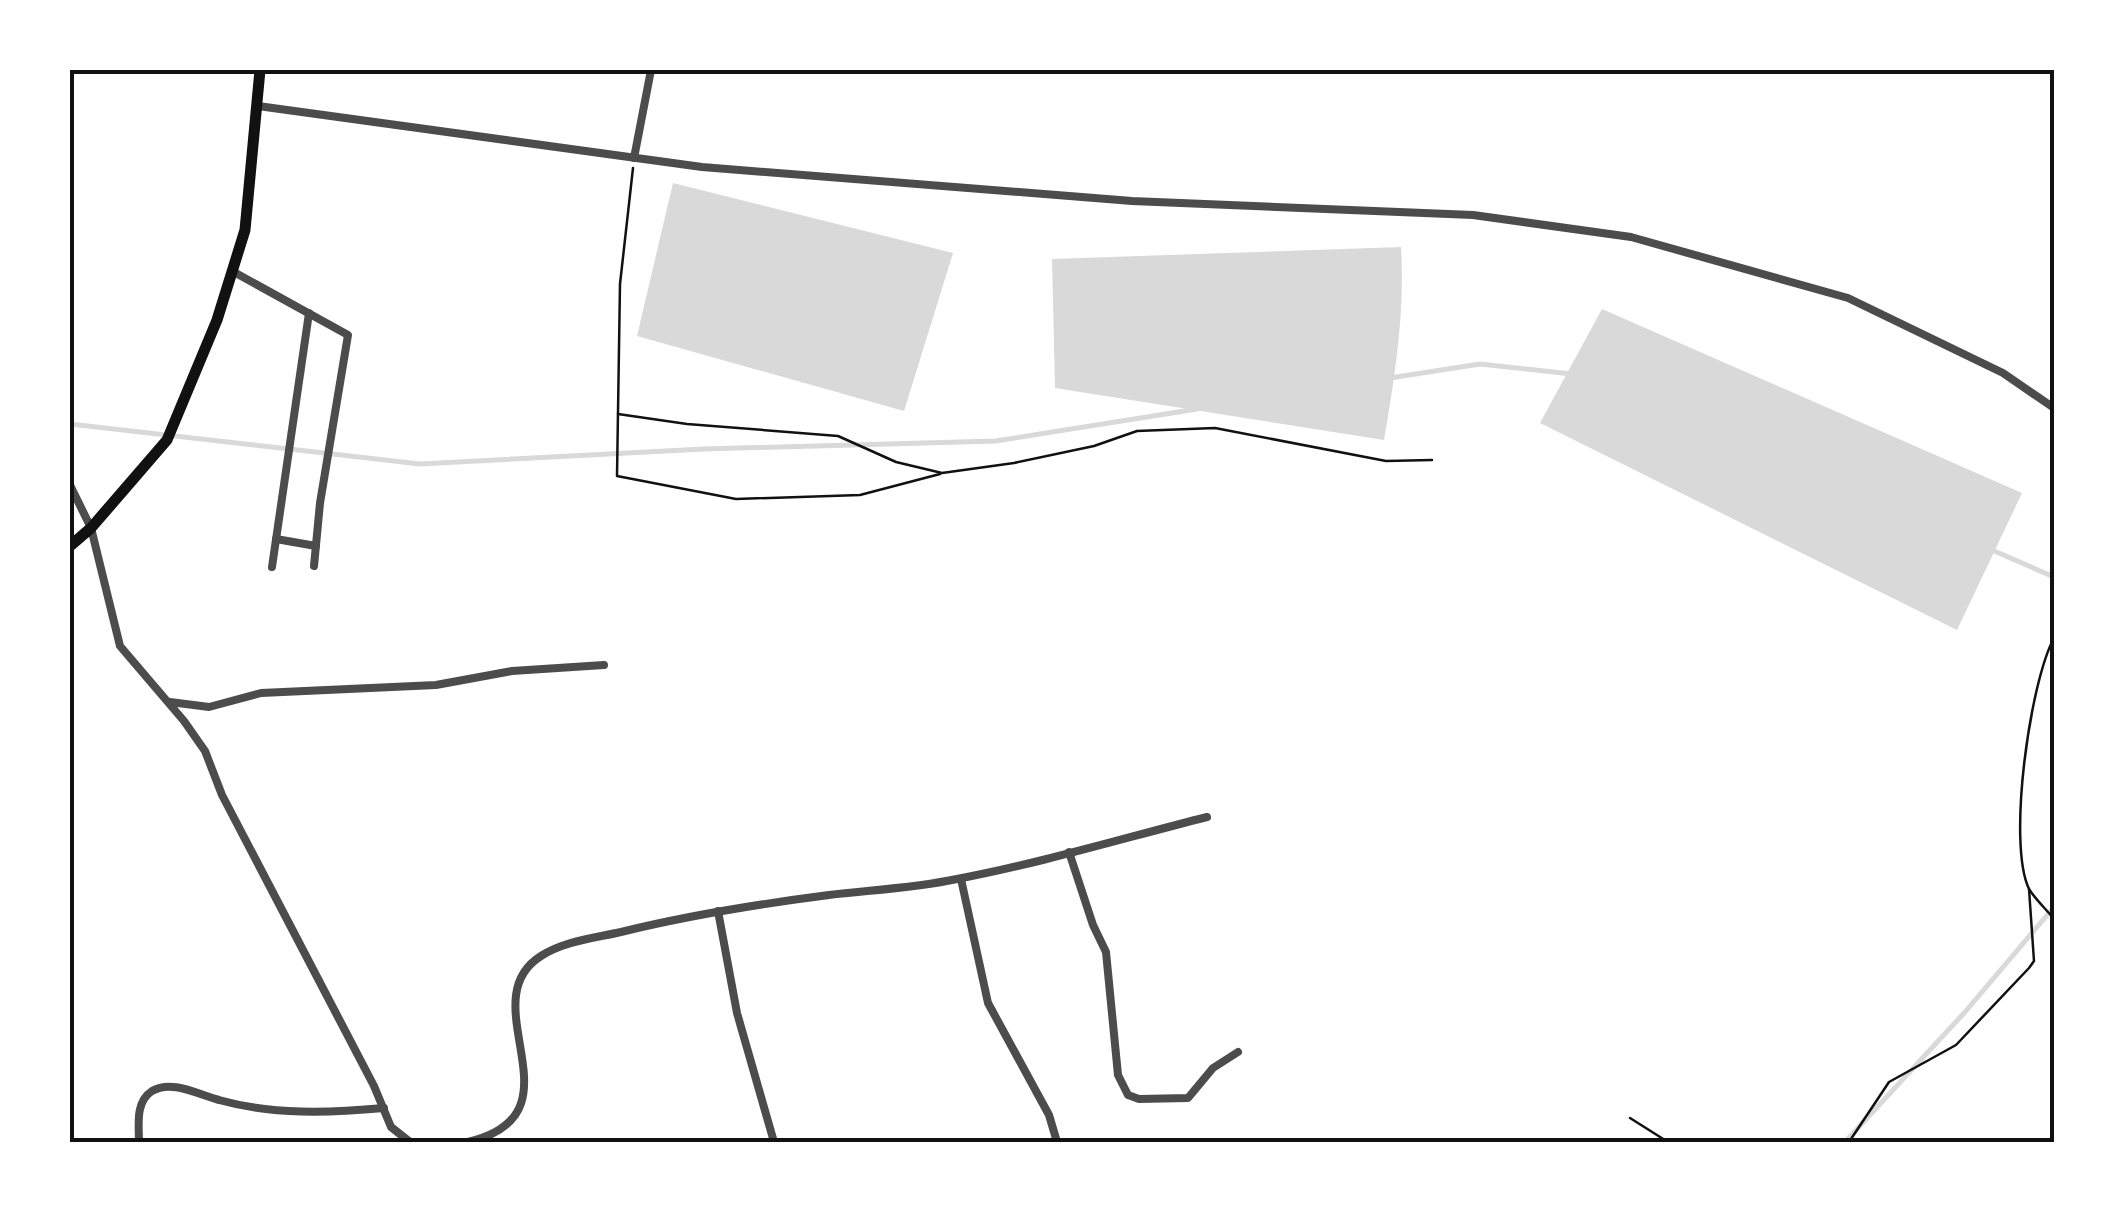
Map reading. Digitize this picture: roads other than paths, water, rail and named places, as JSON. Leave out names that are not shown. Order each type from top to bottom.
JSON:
[{"type":"main road","points":[[70,546],[91,528],[167,440],[218,320],[245,230],[260,70]]},
{"type":"street","points":[[634,158],[651,70]]},
{"type":"street","points":[[258,106],[702,167],[1132,201],[1472,215],[1630,237],[1848,298],[2003,374],[2054,408]]},
{"type":"street","points":[[232,271],[348,335],[314,566]]},
{"type":"street","points":[[272,567],[309,313]]},
{"type":"street","points":[[70,485],[91,528],[120,646],[170,702],[205,752],[222,795],[391,1126],[408,1142]]},
{"type":"street","points":[[276,539],[316,546]]},
{"type":"street","points":[[170,702],[209,706],[261,693],[436,685],[512,671],[604,664]]},
{"type":"street","points":[[468,1142],[505,1127],[523,1104],[524,1067],[514,1008],[520,982],[538,958],[564,946],[718,911],[961,878],[1207,817]]},
{"type":"street","points":[[1069,852],[1106,952],[1118,1075],[1128,1095],[1139,1099],[1188,1098],[1212,1068],[1238,1052]]},
{"type":"street","points":[[961,878],[988,1003],[1049,1115],[1056,1142]]},
{"type":"street","points":[[718,911],[737,1012],[774,1142]]},
{"type":"street","points":[[139,1142],[139,1107],[152,1091],[164,1086],[269,1109],[313,1112],[384,1108]]},
{"type":"waterway","points":[[1390,378],[1480,364],[1572,374]]},
{"type":"waterway","points":[[70,424],[420,464],[704,449],[996,441],[1197,409]]},
{"type":"waterway","points":[[1992,550],[2054,577]]},
{"type":"waterway","points":[[1845,1142],[1965,1012],[2054,907]]}]
